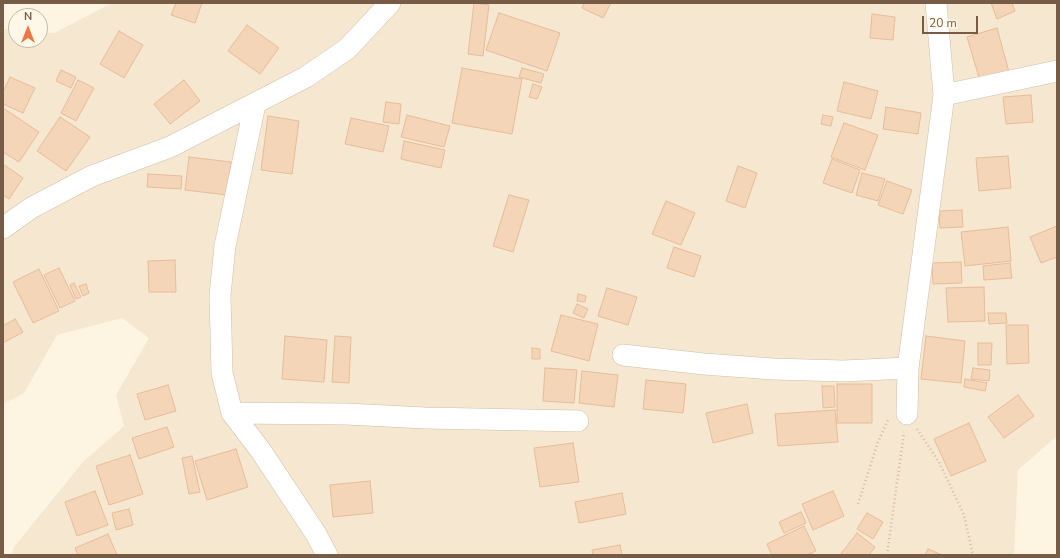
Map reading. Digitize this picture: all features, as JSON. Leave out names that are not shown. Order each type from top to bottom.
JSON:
[{"type":"street","points":[[3,228],[31,208],[92,176],[170,147],[306,77],[347,49],[390,3]]},
{"type":"street","points":[[899,414],[908,368],[944,95],[936,3]]},
{"type":"street","points":[[944,95],[1057,71]]},
{"type":"street","points":[[255,104],[225,246],[220,295],[222,373],[232,413],[261,451],[316,534],[327,555]]},
{"type":"street","points":[[623,355],[704,364],[773,369],[844,371],[908,368]]},
{"type":"street","points":[[232,413],[346,414],[425,418],[578,421]]},
{"type":"path","points":[[858,504],[878,442],[899,414]]},
{"type":"path","points":[[887,555],[899,414]]},
{"type":"path","points":[[899,414],[939,462],[964,515],[973,555]]},
{"type":"shaded area","points":[[112,3],[1057,3],[1057,436],[1018,470],[1014,555],[11,555],[14,547],[83,462],[124,426],[116,395],[149,338],[122,318],[57,335],[24,393],[3,404],[3,29],[8,29],[8,48],[48,48],[48,33],[54,33]]},
{"type":"building","points":[[176,3],[202,3],[195,23],[171,15]]},
{"type":"building","points":[[474,3],[489,5],[483,56],[468,54]]},
{"type":"building","points":[[584,3],[611,3],[603,18],[582,8]]},
{"type":"building","points":[[991,3],[1012,3],[1015,11],[997,19]]},
{"type":"building","points":[[499,13],[560,33],[547,71],[486,50]]},
{"type":"building","points":[[872,14],[895,17],[893,40],[870,38]]},
{"type":"building","points":[[247,25],[279,48],[260,74],[228,51]]},
{"type":"building","points":[[997,28],[1009,72],[980,81],[967,37]]},
{"type":"building","points":[[119,31],[143,45],[124,78],[100,64]]},
{"type":"building","points":[[462,68],[522,79],[512,134],[452,123]]},
{"type":"building","points":[[522,68],[544,74],[541,83],[519,77]]},
{"type":"building","points":[[61,70],[76,77],[71,88],[56,81]]},
{"type":"building","points":[[10,77],[35,88],[23,113],[3,104],[3,92]]},
{"type":"building","points":[[78,80],[94,88],[76,121],[61,113]]},
{"type":"building","points":[[184,80],[200,101],[170,124],[154,104]]},
{"type":"building","points":[[844,82],[878,91],[871,119],[837,111]]},
{"type":"building","points":[[533,84],[542,87],[537,99],[529,97]]},
{"type":"building","points":[[1031,95],[1033,122],[1006,124],[1003,97]]},
{"type":"building","points":[[386,102],[401,104],[399,124],[383,122]]},
{"type":"building","points":[[886,107],[921,113],[918,134],[883,129]]},
{"type":"building","points":[[3,108],[39,132],[19,162],[3,152]]},
{"type":"building","points":[[407,115],[450,126],[444,147],[401,137]]},
{"type":"building","points":[[823,115],[833,117],[831,126],[821,124]]},
{"type":"building","points":[[268,116],[299,121],[292,174],[261,170]]},
{"type":"building","points":[[60,117],[90,137],[66,171],[37,151]]},
{"type":"building","points":[[351,118],[389,126],[383,152],[345,144]]},
{"type":"building","points":[[844,123],[878,135],[865,170],[831,157]]},
{"type":"building","points":[[404,141],[445,150],[441,168],[401,159]]},
{"type":"building","points":[[1008,156],[1011,188],[979,191],[976,158]]},
{"type":"building","points":[[189,157],[231,162],[227,195],[185,190]]},
{"type":"building","points":[[832,159],[860,170],[852,193],[823,183]]},
{"type":"building","points":[[3,164],[23,178],[9,199],[3,195]]},
{"type":"building","points":[[738,166],[757,173],[745,208],[726,201]]},
{"type":"building","points":[[862,173],[885,179],[878,201],[856,195]]},
{"type":"building","points":[[148,174],[182,176],[181,189],[147,187]]},
{"type":"building","points":[[887,181],[912,190],[903,214],[878,205]]},
{"type":"building","points":[[509,195],[529,200],[513,252],[493,246]]},
{"type":"building","points":[[666,201],[695,213],[681,245],[652,234]]},
{"type":"building","points":[[962,210],[963,227],[940,228],[939,211]]},
{"type":"building","points":[[1057,226],[1057,257],[1041,263],[1030,237]]},
{"type":"building","points":[[1008,227],[1011,261],[965,266],[961,232]]},
{"type":"building","points":[[674,247],[701,256],[694,277],[667,268]]},
{"type":"building","points":[[175,260],[176,292],[149,292],[148,261]]},
{"type":"building","points":[[961,262],[962,283],[933,284],[932,263]]},
{"type":"building","points":[[1010,263],[1012,278],[984,280],[983,266]]},
{"type":"building","points":[[59,268],[75,301],[60,308],[44,275]]},
{"type":"building","points":[[39,269],[59,311],[33,323],[13,282]]},
{"type":"building","points":[[74,283],[81,297],[76,299],[70,285]]},
{"type":"building","points":[[86,284],[89,293],[83,296],[79,286]]},
{"type":"building","points":[[984,287],[985,321],[948,322],[946,288]]},
{"type":"building","points":[[607,288],[637,297],[628,325],[598,316]]},
{"type":"building","points":[[578,294],[586,296],[585,302],[577,301]]},
{"type":"building","points":[[577,304],[588,309],[584,318],[573,313]]},
{"type":"building","points":[[988,313],[1006,313],[1007,323],[989,324]]},
{"type":"building","points":[[561,315],[598,324],[589,361],[551,351]]},
{"type":"building","points":[[15,319],[23,332],[3,343],[3,326]]},
{"type":"building","points":[[1006,325],[1028,325],[1029,363],[1007,364]]},
{"type":"building","points":[[285,336],[327,340],[324,382],[282,379]]},
{"type":"building","points":[[335,336],[351,337],[349,383],[332,382]]},
{"type":"building","points":[[926,336],[965,341],[961,383],[921,379]]},
{"type":"building","points":[[978,343],[992,343],[991,365],[978,365]]},
{"type":"building","points":[[532,348],[540,349],[540,359],[532,359]]},
{"type":"building","points":[[545,368],[577,370],[574,403],[543,401]]},
{"type":"building","points":[[973,368],[990,370],[989,381],[971,379]]},
{"type":"building","points":[[582,371],[618,375],[614,407],[579,403]]},
{"type":"building","points":[[965,379],[987,383],[985,391],[964,387]]},
{"type":"building","points":[[646,380],[686,384],[683,413],[643,409]]},
{"type":"building","points":[[837,384],[872,384],[872,423],[837,423]]},
{"type":"building","points":[[168,385],[176,411],[145,420],[137,394]]},
{"type":"building","points":[[822,386],[834,386],[835,407],[823,408]]},
{"type":"building","points":[[1018,395],[1034,416],[1004,438],[988,417]]},
{"type":"building","points":[[747,404],[753,433],[713,443],[706,413]]},
{"type":"building","points":[[835,410],[838,442],[778,446],[775,414]]},
{"type":"building","points":[[969,423],[986,461],[951,476],[934,439]]},
{"type":"building","points":[[167,427],[174,447],[139,459],[132,438]]},
{"type":"building","points":[[573,443],[579,482],[540,487],[534,448]]},
{"type":"building","points":[[236,449],[248,487],[207,500],[195,461]]},
{"type":"building","points":[[130,455],[143,494],[109,505],[96,466]]},
{"type":"building","points":[[192,456],[200,492],[189,494],[182,458]]},
{"type":"building","points":[[370,481],[373,513],[333,517],[330,485]]},
{"type":"building","points":[[95,491],[108,525],[77,536],[65,502]]},
{"type":"building","points":[[833,491],[844,516],[813,530],[802,504]]},
{"type":"building","points":[[622,493],[626,514],[579,523],[575,502]]},
{"type":"building","points":[[129,509],[133,525],[116,530],[112,513]]},
{"type":"building","points":[[801,512],[806,523],[784,533],[779,522]]},
{"type":"building","points":[[867,513],[883,522],[873,539],[857,529]]},
{"type":"building","points":[[804,526],[816,551],[807,555],[772,555],[767,544]]},
{"type":"building","points":[[857,533],[875,547],[869,555],[840,555]]},
{"type":"building","points":[[108,534],[117,555],[78,555],[75,548]]},
{"type":"building","points":[[620,545],[622,555],[593,555],[592,550]]},
{"type":"building","points":[[928,549],[942,555],[925,555]]}]
